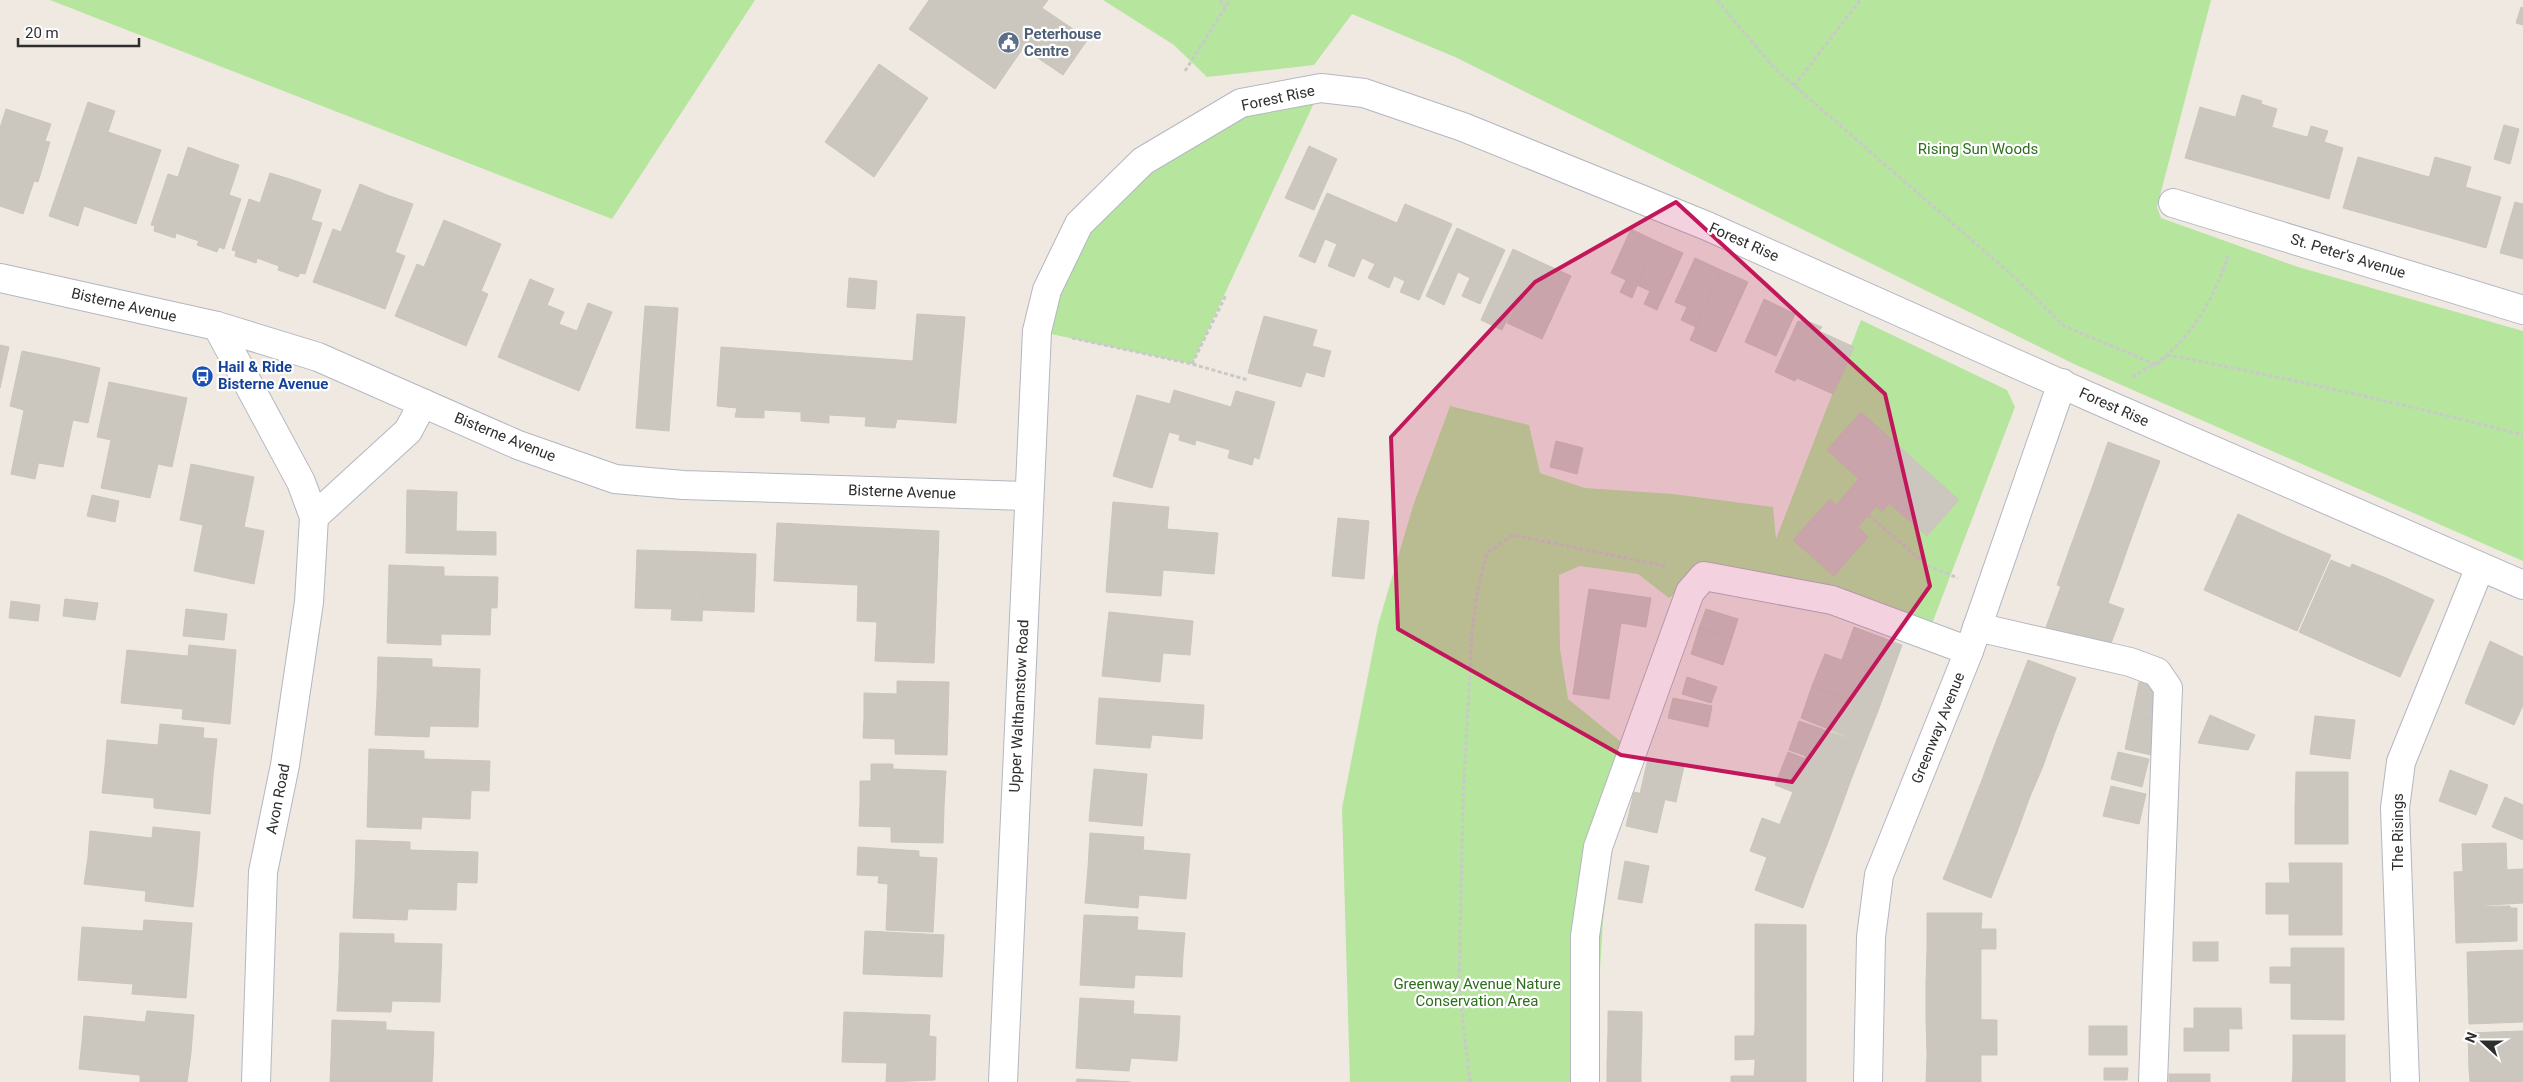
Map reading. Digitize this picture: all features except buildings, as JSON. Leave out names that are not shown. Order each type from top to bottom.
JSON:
[{"type":"street","name":"Forest Rise","points":[[1037,331],[1047,290],[1079,224],[1143,162],[1241,103],[1321,88],[1364,93],[1463,127],[1707,226],[2095,399],[2523,585]]},
{"type":"street","name":"St. Peter's Avenue","points":[[2173,203],[2523,310]]},
{"type":"street","name":"Bisterne Avenue","points":[[0,278],[217,326],[318,357],[518,445],[616,479],[683,485],[1028,496]]},
{"type":"street","name":"Avon Road","points":[[217,326],[301,482],[314,516],[309,602],[285,765],[263,872],[256,1082]]},
{"type":"street","name":"Upper Walthamstow Road","points":[[1003,1082],[1028,496],[1037,331]]},
{"type":"street","name":"Greenway Avenue","points":[[1868,1082],[1871,937],[1879,875],[1973,639],[2062,383]]},
{"type":"street","points":[[314,516],[408,431],[423,403]]},
{"type":"street","name":"The Risings","points":[[2405,1082],[2395,808],[2402,762],[2480,567]]},
{"type":"street","points":[[1585,1082],[1585,936],[1598,846],[1690,592],[1704,576],[1832,600],[1973,639],[2130,662],[2157,672],[2168,688],[2153,1082]]},
{"type":"path","points":[[1220,0],[1225,7]]},
{"type":"path","points":[[1185,72],[1230,0]]},
{"type":"path","points":[[1717,0],[1774,68],[2012,275],[2064,326],[2157,365],[2202,314],[2219,284],[2238,222]]},
{"type":"path","points":[[1794,86],[1860,0]]},
{"type":"path","points":[[1192,364],[1226,295]]},
{"type":"path","points":[[1037,331],[1192,364],[1248,380]]},
{"type":"path","points":[[2095,399],[2167,355],[2362,394],[2523,435]]},
{"type":"path","points":[[1868,515],[1928,566],[1989,590]]},
{"type":"path","points":[[1470,1082],[1460,987],[1463,800],[1472,631],[1477,593],[1487,553],[1513,534],[1666,566],[1698,581]]},
{"type":"highlighted area","points":[[1676,202],[1885,394],[1930,586],[1792,782],[1621,755],[1398,629],[1391,437],[1535,282]]},
{"type":"green space","points":[[50,0],[755,0],[612,219]]},
{"type":"green space","name":"Rising Sun Woods","points":[[1103,0],[2211,0],[2157,207],[2161,218],[2298,267],[2523,331],[2523,561],[2076,365],[1455,57],[1352,14],[1314,65],[1207,77],[1174,45]]},
{"type":"green space","points":[[1321,88],[1192,364],[1037,331],[1079,224],[1241,103]]},
{"type":"green space","name":"Greenway Avenue Nature Conservation Area","points":[[1861,320],[2007,390],[2015,407],[1928,634],[1771,574],[1739,577],[1701,573],[1669,598],[1638,574],[1580,566],[1559,575],[1560,649],[1568,699],[1625,745],[1603,921],[1593,1082],[1350,1082],[1342,808],[1378,625],[1413,506],[1450,406],[1529,425],[1540,473],[1585,488],[1673,494],[1773,507],[1776,539]]},
{"type":"place","name":"Peterhouse Centre","points":[[1008,43]]},
{"type":"place","name":"Hail & Ride Bisterne Avenue","points":[[202,376]]}]
